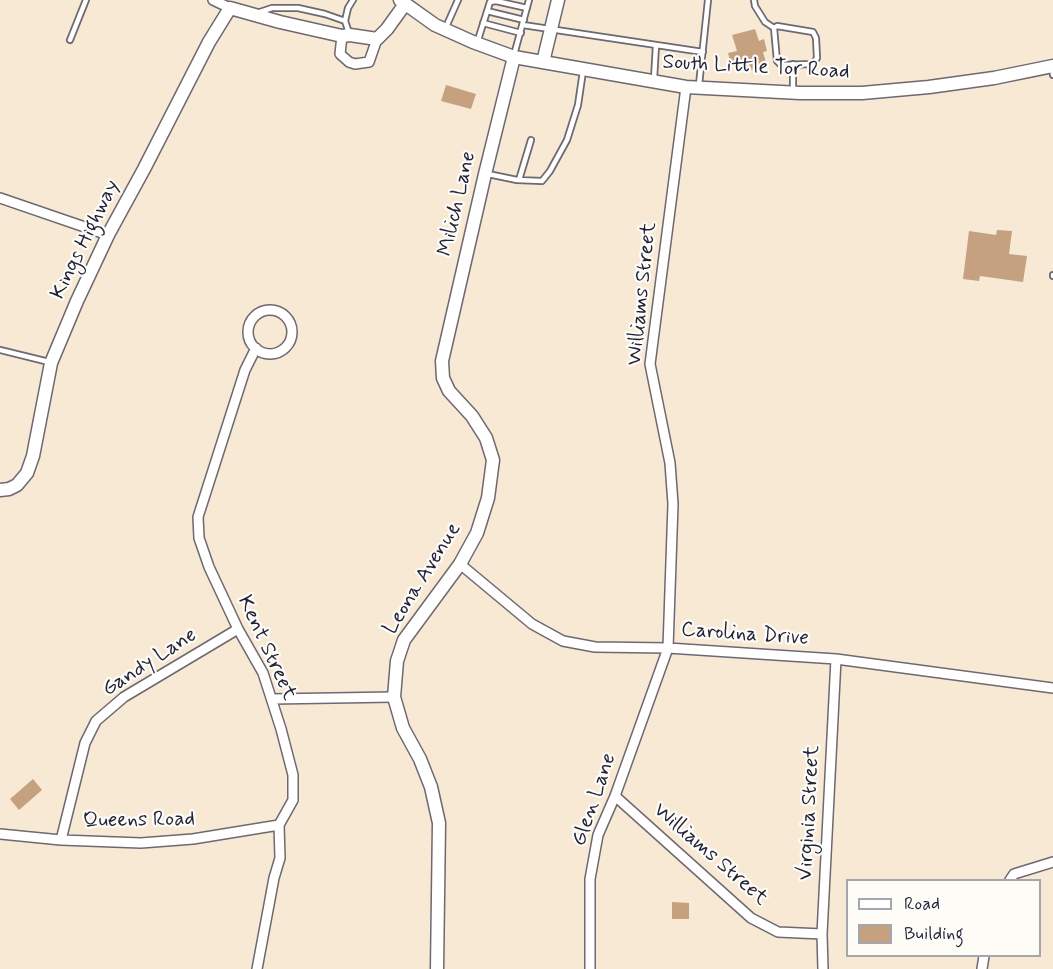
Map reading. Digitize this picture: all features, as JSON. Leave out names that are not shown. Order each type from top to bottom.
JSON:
[{"type":"street","points":[[213,0],[252,14],[346,35],[377,39]]},
{"type":"street","points":[[543,62],[558,0]]},
{"type":"street","points":[[346,35],[340,54],[355,64],[369,62],[377,39],[387,29],[402,2]]},
{"type":"street","name":"South Little Tor Road","points":[[402,2],[445,30],[514,57],[693,88],[793,93],[862,93],[929,87],[1052,69]]},
{"type":"street","name":"Kings Highway","points":[[0,490],[17,485],[29,468],[51,363],[77,301],[108,235],[209,42],[230,8]]},
{"type":"street","name":"Milich Lane","points":[[442,361],[514,57]]},
{"type":"street","name":"Williams Street","points":[[668,648],[673,504],[670,463],[650,364],[693,88]]},
{"type":"street","points":[[0,198],[108,235]]},
{"type":"street","points":[[269,310],[283,314],[290,323],[292,331],[286,346],[270,354],[256,348],[249,339],[248,331],[254,317],[262,311],[269,310]]},
{"type":"street","name":"Kent Street","points":[[256,348],[245,370],[198,516],[199,538],[209,567],[238,629],[263,673],[293,775],[293,800],[279,825],[279,858],[258,969]]},
{"type":"street","name":"Leona Avenue","points":[[438,969],[439,823],[431,787],[420,759],[403,728],[394,697],[397,661],[404,640],[460,564],[477,533],[488,498],[493,460],[486,438],[472,416],[449,391],[443,378],[442,361]]},
{"type":"street","name":"Carolina Drive","points":[[460,564],[532,624],[563,641],[595,647],[668,648],[836,659],[1053,688]]},
{"type":"street","name":"Gandy Lane","points":[[61,840],[85,743],[96,721],[124,697],[238,629]]},
{"type":"street","name":"Glen Lane","points":[[590,969],[590,879],[598,835],[615,796],[668,648]]},
{"type":"street","name":"Virginia Street","points":[[823,969],[822,934],[836,659]]},
{"type":"street","points":[[272,699],[394,697]]},
{"type":"street","name":"Williams Street","points":[[615,796],[751,918],[778,932],[822,934]]},
{"type":"street","name":"Queens Road","points":[[0,834],[61,840],[141,843],[193,839],[279,825]]},
{"type":"street","points":[[1011,879],[1014,874],[1053,862]]},
{"type":"lane","points":[[70,40],[86,0]]},
{"type":"lane","points":[[298,8],[301,0]]},
{"type":"lane","points":[[346,35],[345,21],[348,8],[353,0]]},
{"type":"lane","points":[[445,30],[458,0]]},
{"type":"lane","points":[[514,57],[529,0]]},
{"type":"lane","points":[[693,88],[703,52],[708,0]]},
{"type":"lane","points":[[754,0],[765,22],[774,28]]},
{"type":"lane","points":[[476,44],[490,2],[527,8]]},
{"type":"lane","points":[[252,14],[272,8],[298,8],[345,21]]},
{"type":"lane","points":[[487,11],[550,30],[703,52]]},
{"type":"lane","points":[[483,23],[520,33]]},
{"type":"lane","points":[[777,26],[813,32],[816,38],[817,58],[813,64],[781,65],[777,61],[774,28],[777,26]]},
{"type":"lane","points":[[654,81],[656,45]]},
{"type":"lane","points":[[793,64],[793,93]]},
{"type":"lane","points":[[485,174],[519,180],[542,181],[567,140],[578,105],[583,69]]},
{"type":"lane","points":[[519,180],[531,140]]},
{"type":"lane","points":[[0,350],[51,363]]},
{"type":"building","points":[[755,29],[759,41],[764,39],[767,51],[763,52],[767,66],[751,70],[749,64],[743,65],[742,61],[731,64],[728,53],[737,51],[732,35]]},
{"type":"building","points":[[446,85],[476,94],[471,109],[441,101]]},
{"type":"building","points":[[997,230],[1012,231],[1009,254],[1027,256],[1023,282],[980,276],[979,281],[963,279],[969,231],[996,235]]},
{"type":"building","points":[[33,779],[42,790],[19,810],[10,799]]},
{"type":"building","points":[[672,902],[689,903],[689,919],[672,919]]}]
